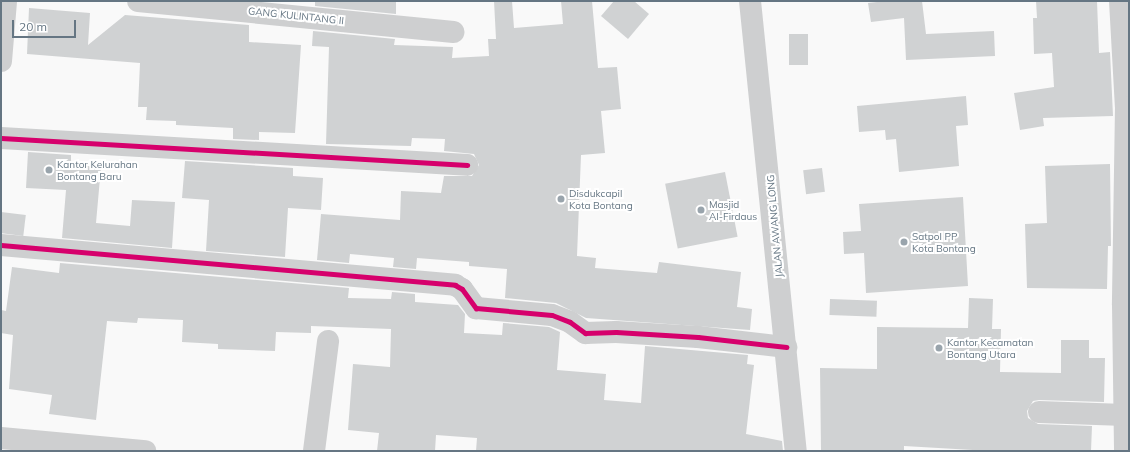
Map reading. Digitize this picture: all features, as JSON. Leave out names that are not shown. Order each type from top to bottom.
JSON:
[{"type":"street","points":[[1,61],[6,1]]},
{"type":"street","name":"GANG KULINTANG II","points":[[138,1],[453,32]]},
{"type":"street","name":"JALAN AWANG LONG","points":[[750,1],[796,451]]},
{"type":"street","points":[[1120,1],[1128,107],[1125,451]]},
{"type":"street","points":[[1,138],[467,165]]},
{"type":"street","points":[[1,245],[455,285],[462,289],[476,308],[552,315],[570,322],[585,333],[616,332],[698,337],[786,347]]},
{"type":"street","points":[[314,451],[328,341]]},
{"type":"street","points":[[1039,412],[1125,415]]},
{"type":"street","points":[[1,438],[145,451]]},
{"type":"building","points":[[315,1],[396,1],[396,14],[315,6]]},
{"type":"building","points":[[494,1],[512,1],[514,28],[563,24],[561,1],[592,1],[598,68],[617,67],[621,109],[601,111],[605,153],[581,155],[577,256],[596,258],[595,268],[657,273],[659,262],[741,272],[737,307],[752,309],[750,330],[586,318],[556,303],[505,298],[507,269],[469,266],[469,262],[417,258],[416,269],[393,267],[394,258],[350,254],[349,263],[317,260],[321,214],[400,220],[401,191],[441,193],[444,176],[472,176],[479,165],[474,154],[444,151],[445,139],[412,138],[411,146],[326,144],[329,47],[312,46],[313,31],[395,39],[394,45],[453,47],[452,58],[489,56],[488,39],[496,39]]},
{"type":"building","points":[[614,1],[634,1],[649,14],[628,39],[601,16]]},
{"type":"building","points":[[886,1],[922,1],[926,34],[994,31],[995,56],[906,60],[904,18],[871,22],[868,3]]},
{"type":"building","points":[[1036,1],[1097,1],[1099,53],[1110,52],[1113,116],[1043,118],[1044,126],[1020,130],[1014,93],[1054,87],[1052,53],[1034,54],[1033,18],[1037,18]]},
{"type":"building","points":[[29,8],[90,13],[88,45],[125,15],[249,25],[249,42],[301,45],[295,133],[259,132],[259,140],[233,139],[233,128],[176,125],[176,121],[146,120],[147,107],[138,107],[140,63],[27,54]]},
{"type":"building","points":[[789,34],[808,34],[808,65],[789,65]]},
{"type":"building","points":[[966,96],[968,125],[956,126],[959,166],[899,172],[896,139],[886,140],[885,130],[859,132],[857,106]]},
{"type":"building","points":[[28,152],[71,155],[71,164],[101,167],[96,223],[130,226],[132,200],[175,202],[172,248],[62,238],[66,190],[26,188]]},
{"type":"building","points":[[185,161],[293,168],[293,176],[323,178],[321,210],[288,208],[285,257],[206,251],[209,200],[182,198]]},
{"type":"building","points":[[1110,164],[1111,246],[1108,246],[1107,289],[1027,288],[1025,224],[1047,223],[1045,166]]},
{"type":"building","points":[[822,168],[825,192],[806,194],[803,170]]},
{"type":"building","name":"Masjid Al-Firdaus","points":[[725,172],[738,237],[678,248],[665,184]]},
{"type":"building","name":"Satpol PP Kota Bontang","points":[[963,197],[968,286],[866,293],[864,253],[844,254],[843,232],[861,231],[859,204]]},
{"type":"building","points":[[1,212],[26,215],[23,236],[1,233]]},
{"type":"building","points":[[60,263],[349,288],[348,298],[391,299],[392,292],[415,294],[415,302],[458,305],[465,314],[464,333],[502,335],[503,323],[549,327],[560,332],[557,370],[606,374],[604,400],[641,403],[645,346],[748,355],[747,364],[754,365],[746,434],[782,441],[783,451],[476,451],[477,438],[436,435],[435,451],[377,451],[379,433],[348,430],[353,364],[390,367],[391,329],[311,326],[311,333],[276,332],[275,351],[218,349],[218,344],[182,342],[183,320],[138,318],[137,323],[107,321],[96,420],[49,414],[52,395],[9,389],[13,335],[1,333],[1,310],[6,311],[12,267],[59,273]]},
{"type":"building","points":[[969,298],[993,299],[992,329],[1001,329],[1000,372],[1061,373],[1061,340],[1089,340],[1089,358],[1105,358],[1104,402],[1039,400],[1033,401],[1027,411],[1028,418],[1038,424],[1092,426],[1091,451],[990,451],[904,446],[904,451],[821,451],[820,368],[877,369],[877,327],[968,328]]},
{"type":"building","points":[[830,299],[877,301],[876,317],[829,315]]},
{"type":"cycle path","points":[[1,138],[467,165]]},
{"type":"cycle path","points":[[1,245],[455,285],[462,289],[476,308],[552,315],[570,322],[585,333],[616,332],[698,337],[786,347]]},
{"type":"place","name":"Kantor Kelurahan Bontang Baru","points":[[49,170]]},
{"type":"place","name":"Disdukcapil Kota Bontang","points":[[561,199]]},
{"type":"place","name":"Masjid Al-Firdaus","points":[[701,210]]},
{"type":"place","name":"Satpol PP Kota Bontang","points":[[904,242]]},
{"type":"place","name":"Kantor Kecamatan Bontang Utara","points":[[939,348]]}]
